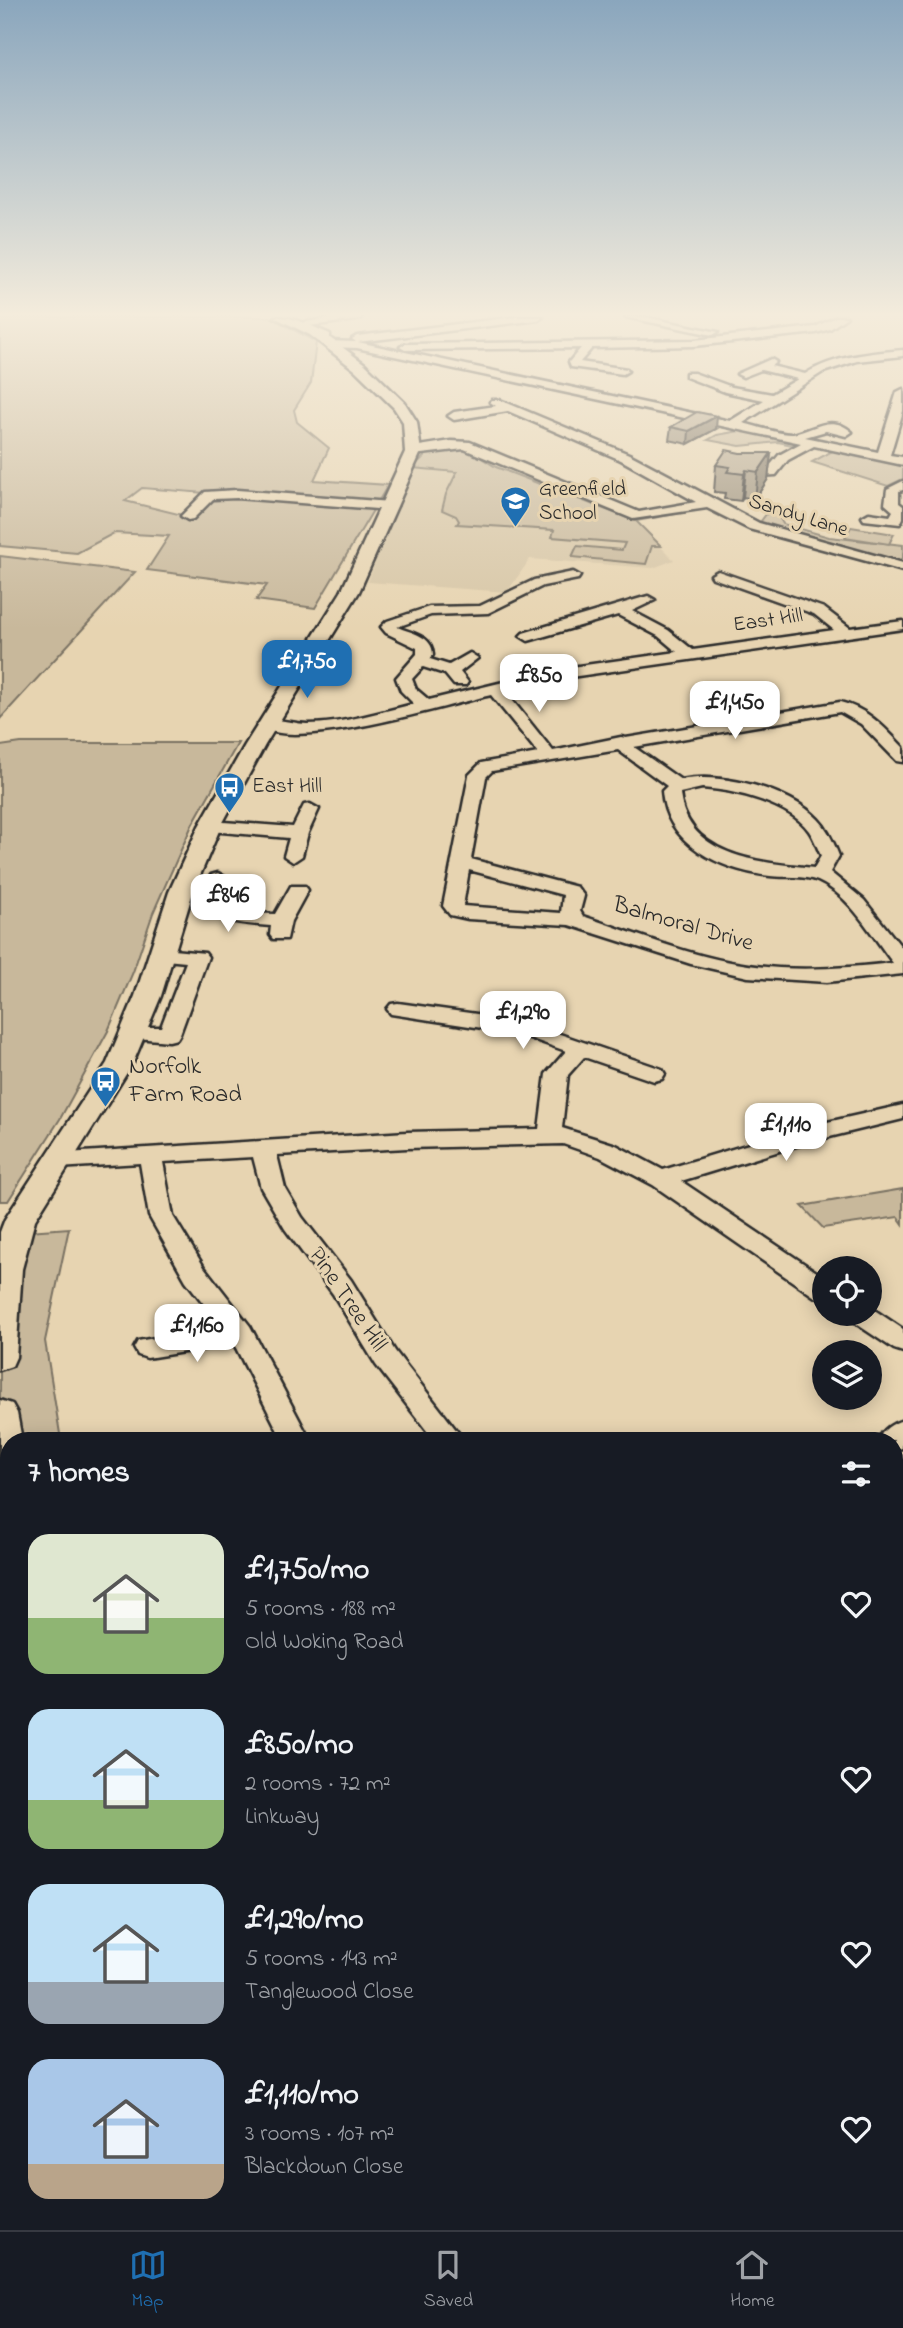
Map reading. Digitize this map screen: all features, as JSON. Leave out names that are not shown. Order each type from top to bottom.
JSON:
[{"type":"main road","points":[[0,1357],[4,1271],[10,1245],[10,1217],[58,1160],[106,1087],[134,1032],[181,892],[210,826],[350,592],[390,506],[412,451],[409,421]]},
{"type":"main road","points":[[0,1413],[4,1432]]},
{"type":"street","name":"Sandy Lane","points":[[540,421],[625,457],[709,504],[767,530],[903,567]]},
{"type":"street","points":[[714,421],[903,461]]},
{"type":"street","points":[[732,425],[738,421]]},
{"type":"street","points":[[883,457],[895,421]]},
{"type":"street","points":[[794,438],[805,431],[843,428]]},
{"type":"street","points":[[888,444],[903,441]]},
{"type":"street","points":[[737,473],[772,472],[775,463],[812,442]]},
{"type":"street","points":[[412,451],[466,445],[638,516],[709,504]]},
{"type":"street","points":[[752,458],[775,463]]},
{"type":"street","points":[[869,517],[895,521],[900,510],[892,504],[893,489],[903,485]]},
{"type":"street","points":[[188,516],[210,495],[237,494],[390,506]]},
{"type":"street","points":[[718,575],[809,607],[847,633]]},
{"type":"street","points":[[426,706],[409,691],[404,678],[425,655],[423,644],[391,630],[389,627],[392,624],[429,611],[484,610],[539,583],[573,576]]},
{"type":"street","points":[[528,636],[648,600]]},
{"type":"street","points":[[620,610],[663,633],[688,654]]},
{"type":"street","name":"East Hill","points":[[268,725],[305,729],[334,727],[556,674],[903,625]]},
{"type":"street","points":[[420,661],[455,677],[470,658]]},
{"type":"street","points":[[495,689],[548,755]]},
{"type":"street","name":"Balmoral Drive","points":[[850,708],[819,708],[548,755],[480,770],[453,906],[457,911],[575,920],[698,960],[748,971],[827,976],[903,968]]},
{"type":"street","points":[[850,708],[903,757]]},
{"type":"street","points":[[621,742],[628,751],[678,786]]},
{"type":"street","points":[[820,874],[830,856],[824,839],[809,820],[751,790],[714,783],[678,786],[671,791],[670,804],[680,826],[697,842],[727,859],[764,870],[820,874],[851,895],[903,961]]},
{"type":"street","points":[[293,856],[299,833],[310,809]]},
{"type":"street","points":[[210,826],[299,833]]},
{"type":"street","name":"Balmoral Drive","points":[[461,863],[570,891],[575,896],[570,911],[575,920]]},
{"type":"street","points":[[206,898],[218,879]]},
{"type":"street","points":[[181,892],[193,892],[206,898],[211,906],[222,913],[281,928],[298,890]]},
{"type":"street","points":[[134,1032],[169,1034],[198,957],[162,955]]},
{"type":"street","points":[[398,1009],[519,1027],[654,1074]]},
{"type":"street","points":[[550,1136],[557,1074],[581,1047]]},
{"type":"street","points":[[661,1179],[804,1135],[903,1111]]},
{"type":"street","points":[[58,1160],[407,1140],[565,1136],[608,1151],[661,1179],[812,1282]]},
{"type":"street","name":"Pine Tree Hill","points":[[264,1150],[269,1181],[297,1228],[343,1289],[364,1326],[395,1370],[444,1432]]},
{"type":"street","points":[[150,1155],[161,1216],[195,1274],[241,1333],[292,1432]]},
{"type":"street","points":[[879,1326],[903,1342]]},
{"type":"street","points":[[147,1348],[241,1333]]},
{"type":"shaded area","points":[[0,421],[297,421],[329,448],[314,480],[388,485],[315,608],[256,600],[267,585],[147,570],[169,536],[114,533],[77,553],[0,546]],"holes":[[[142,488],[206,493],[182,515],[125,501]]]},
{"type":"shaded area","points":[[745,430],[798,442],[792,445],[778,442],[740,446],[708,440],[717,435]]},
{"type":"shaded area","name":"Greenfield School","points":[[467,449],[635,521],[674,560],[653,568],[530,559],[507,592],[368,582],[410,470],[428,453]]},
{"type":"shaded area","points":[[467,449],[496,467],[635,521],[703,507],[710,508],[636,521],[661,546],[652,546],[646,564],[572,557],[577,546],[622,550],[625,543],[552,537],[554,530],[457,524],[459,521],[456,516],[442,510],[446,494],[457,472],[412,468],[428,453]]},
{"type":"shaded area","points":[[836,449],[903,463],[903,479],[888,486],[812,462]]},
{"type":"shaded area","points":[[770,509],[775,510],[783,524],[829,537],[903,545],[903,558],[897,561],[758,525]]},
{"type":"shaded area","points":[[851,527],[894,534],[889,544],[845,537]]},
{"type":"shaded area","points":[[0,556],[135,572],[0,719]]},
{"type":"shaded area","points":[[21,743],[238,743],[192,825],[153,913],[133,972],[108,1031],[60,1119],[8,1201],[0,1201],[0,746]]},
{"type":"shaded area","points":[[903,1189],[903,1224],[898,1217],[823,1228],[802,1206]]},
{"type":"shaded area","points":[[69,1228],[45,1341],[60,1432],[0,1432],[0,1233]]},
{"type":"building","points":[[681,421],[708,421],[689,431],[671,427]]},
{"type":"building","points":[[726,450],[771,453],[758,472],[746,470],[744,474],[727,472],[730,467],[716,465]]},
{"type":"place","name":"Greenfield School","points":[[516,529]]},
{"type":"place","name":"East Hill","points":[[229,814]]},
{"type":"place","name":"Norfolk Farm Road","points":[[106,1108]]}]
